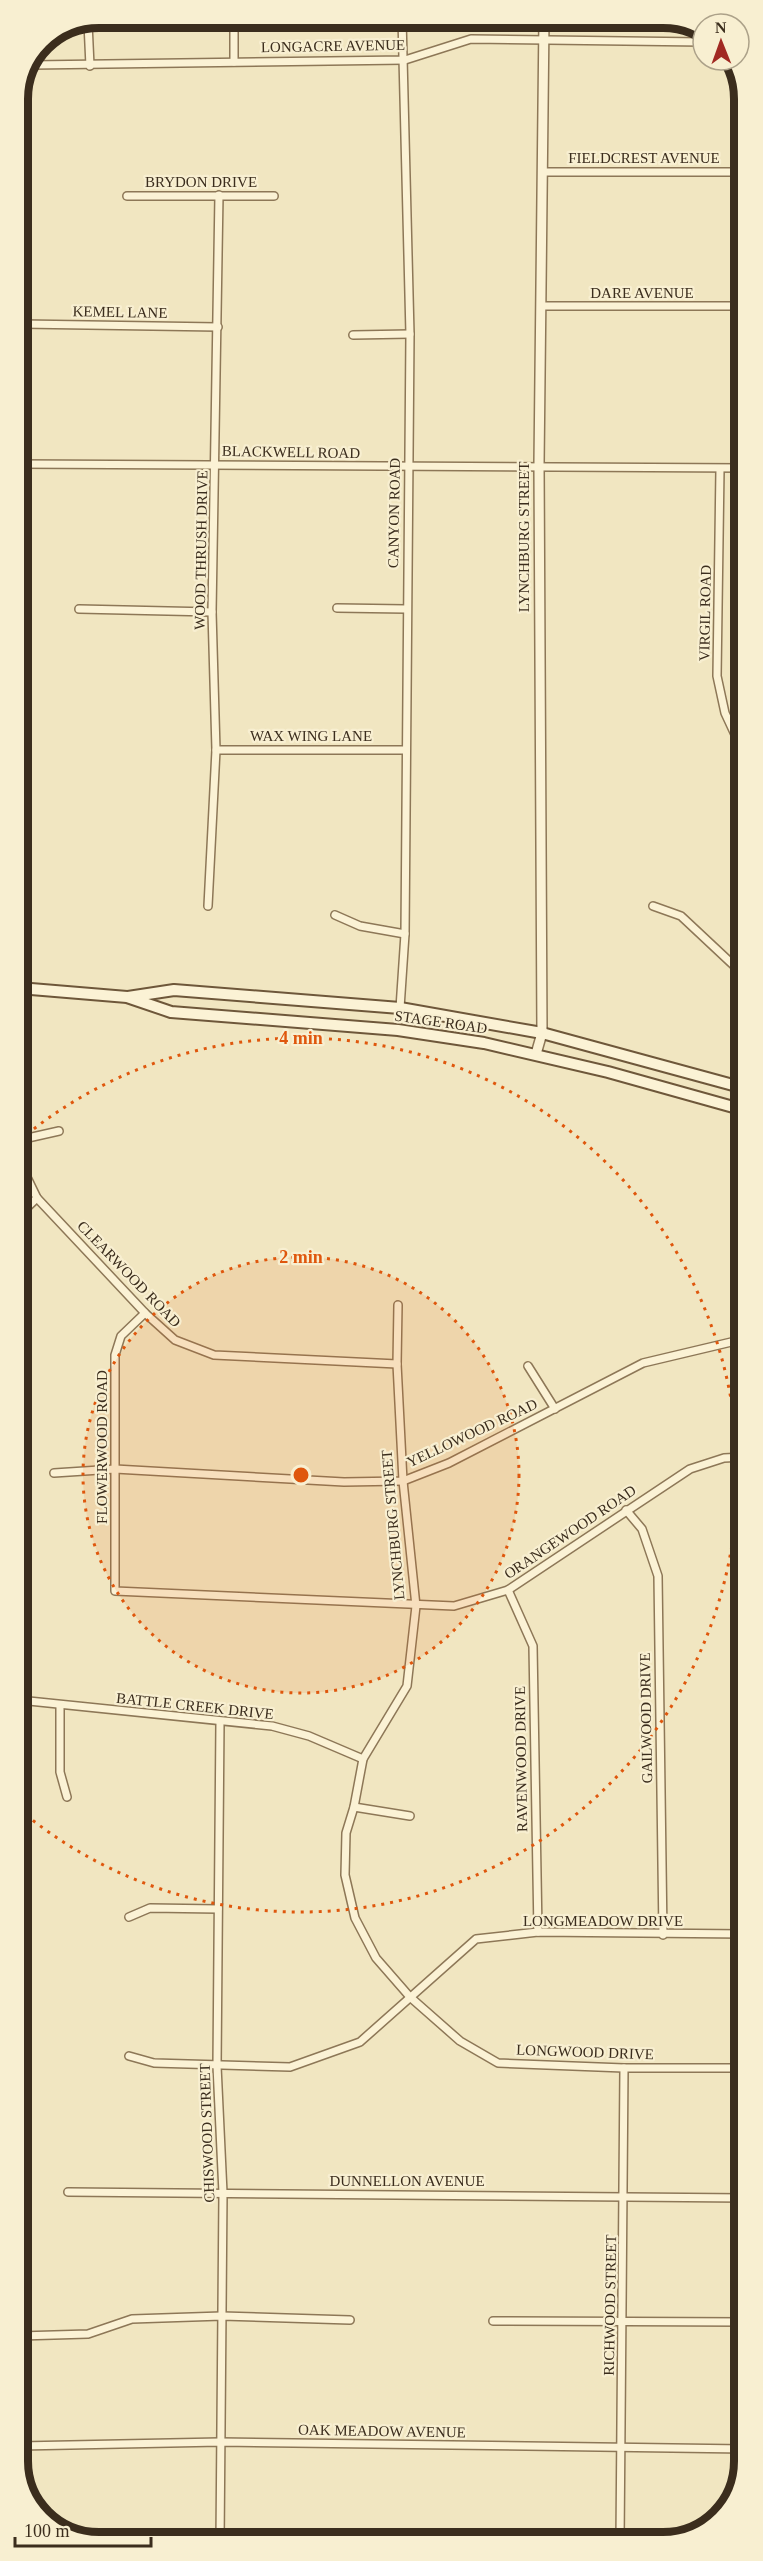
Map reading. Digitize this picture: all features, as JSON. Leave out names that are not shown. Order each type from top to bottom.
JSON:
[{"type":"main road","name":"STAGE ROAD","points":[[28,989],[127,998],[171,1012],[398,1030],[536,1054],[734,1107]]},
{"type":"main road","name":"STAGE ROAD","points":[[127,998],[174,990],[400,1008],[542,1033],[734,1085]]},
{"type":"street","points":[[234,28],[234,62]]},
{"type":"street","name":"CANYON ROAD","points":[[400,1008],[405,934],[410,334],[403,29]]},
{"type":"street","name":"LYNCHBURG STREET","points":[[536,1054],[542,1033],[538,465],[544,172],[543,29]]},
{"type":"street","points":[[88,30],[90,66]]},
{"type":"street","name":"LONGACRE AVENUE","points":[[37,65],[405,60],[471,39],[691,42]]},
{"type":"street","name":"FIELDCREST AVENUE","points":[[544,172],[734,172]]},
{"type":"street","name":"WOOD THRUSH DRIVE","points":[[208,906],[216,750],[212,612],[219,195]]},
{"type":"street","name":"BRYDON DRIVE","points":[[127,196],[274,196]]},
{"type":"street","name":"DARE AVENUE","points":[[541,306],[734,306]]},
{"type":"street","name":"KEMEL LANE","points":[[28,324],[218,327]]},
{"type":"street","points":[[353,335],[410,334]]},
{"type":"street","name":"BLACKWELL ROAD","points":[[28,464],[409,467],[538,465],[734,468]]},
{"type":"street","name":"VIRGIL ROAD","points":[[720,469],[717,676],[725,713],[734,732]]},
{"type":"street","points":[[337,608],[406,609]]},
{"type":"street","points":[[79,609],[212,612]]},
{"type":"street","name":"WAX WING LANE","points":[[216,750],[405,750]]},
{"type":"street","points":[[653,906],[681,916],[734,966]]},
{"type":"street","points":[[335,915],[360,926],[405,934]]},
{"type":"street","points":[[28,1138],[59,1131]]},
{"type":"street","name":"CLEARWOOD ROAD","points":[[28,1180],[37,1198],[145,1313],[175,1340],[214,1354],[397,1364]]},
{"type":"street","points":[[28,1206],[37,1198]]},
{"type":"street","name":"LYNCHBURG STREET","points":[[398,1305],[397,1364],[403,1480],[416,1606],[407,1686],[363,1759],[354,1807],[346,1833],[345,1875],[354,1918],[376,1958],[410,1997]]},
{"type":"street","name":"FLOWERWOOD ROAD","points":[[115,1591],[115,1355],[121,1336],[145,1313]]},
{"type":"street","name":"YELLOWOOD ROAD","points":[[54,1473],[115,1469],[344,1482],[403,1480],[448,1463],[643,1363],[734,1341]]},
{"type":"street","points":[[528,1366],[555,1409]]},
{"type":"street","name":"ORANGEWOOD ROAD","points":[[115,1591],[454,1606],[508,1590],[690,1469],[724,1458],[734,1458]]},
{"type":"street","name":"GAILWOOD DRIVE","points":[[626,1510],[642,1529],[658,1576],[663,1935]]},
{"type":"street","name":"RAVENWOOD DRIVE","points":[[508,1590],[533,1646],[538,1932]]},
{"type":"street","name":"BATTLE CREEK DRIVE","points":[[28,1702],[272,1726],[309,1736],[363,1759]]},
{"type":"street","points":[[60,1707],[60,1772],[68,1797]]},
{"type":"street","name":"CHISWOOD STREET","points":[[220,1722],[217,2066],[223,2193],[220,2532]]},
{"type":"street","points":[[354,1807],[410,1816]]},
{"type":"street","points":[[129,1917],[150,1908],[218,1909]]},
{"type":"street","name":"LONGMEADOW DRIVE","points":[[129,2056],[154,2063],[290,2067],[360,2042],[476,1939],[538,1932],[734,1934]]},
{"type":"street","name":"LONGWOOD DRIVE","points":[[410,1997],[460,2042],[498,2063],[624,2068],[734,2068]]},
{"type":"street","name":"RICHWOOD STREET","points":[[620,2532],[624,2321],[624,2068]]},
{"type":"street","name":"DUNNELLON AVENUE","points":[[68,2192],[734,2198]]},
{"type":"street","points":[[28,2336],[88,2334],[132,2319],[222,2316],[350,2320]]},
{"type":"street","points":[[493,2321],[734,2322]]},
{"type":"street","name":"OAK MEADOW AVENUE","points":[[28,2446],[220,2442],[734,2449]]}]
